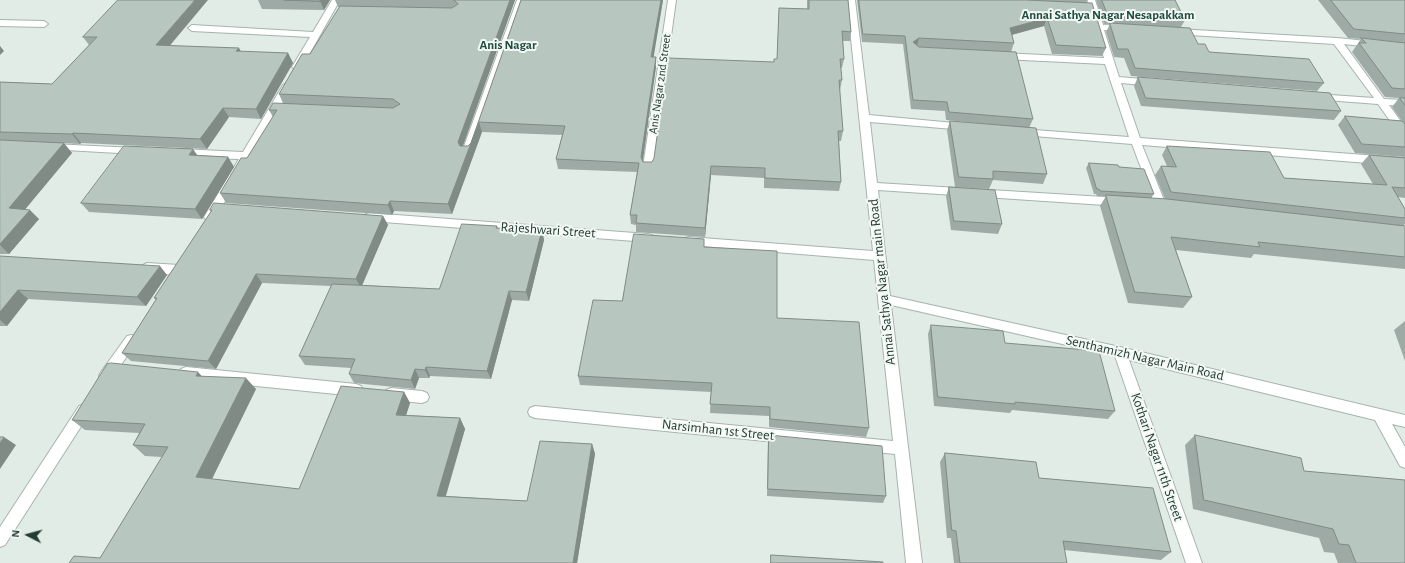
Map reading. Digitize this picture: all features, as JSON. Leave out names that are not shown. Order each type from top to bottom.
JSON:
[{"type":"street","points":[[467,152],[521,0]]},
{"type":"street","name":"Anis Nagar 2nd Street","points":[[648,168],[672,0]]},
{"type":"street","name":"Annai Sathya Nagar main Road","points":[[851,0],[914,563]]},
{"type":"street","points":[[1090,6],[1100,27],[1115,80],[1136,142],[1164,205],[1144,204]]},
{"type":"street","points":[[206,225],[247,156],[278,108],[315,35],[335,7]]},
{"type":"street","points":[[0,23],[44,24]]},
{"type":"street","points":[[1100,27],[1131,29]]},
{"type":"street","points":[[192,28],[315,35]]},
{"type":"street","points":[[1171,31],[1337,41],[1405,48]]},
{"type":"street","points":[[1337,41],[1380,102],[1405,134]]},
{"type":"street","points":[[994,55],[1110,62]]},
{"type":"street","points":[[1115,80],[1162,84]]},
{"type":"street","points":[[1302,95],[1405,103]]},
{"type":"street","points":[[864,118],[973,128]]},
{"type":"street","points":[[1012,131],[1136,142],[1405,162]]},
{"type":"street","points":[[40,147],[143,152]]},
{"type":"street","points":[[167,153],[247,156]]},
{"type":"street","points":[[871,186],[1129,202]]},
{"type":"street","points":[[217,206],[233,208]]},
{"type":"street","name":"Rajeshwari Street","points":[[360,216],[660,239]]},
{"type":"street","points":[[676,240],[880,256]]},
{"type":"street","points":[[170,282],[187,257]]},
{"type":"street","points":[[133,267],[179,270]]},
{"type":"street","name":"Senthamizh Nagar Main Road","points":[[884,299],[1120,352],[1405,421]]},
{"type":"street","points":[[100,386],[139,327]]},
{"type":"street","name":"Kothari Nagar 11th Street","points":[[1120,352],[1194,563]]},
{"type":"street","points":[[113,366],[129,368]]},
{"type":"street","points":[[176,372],[422,397]]},
{"type":"street","points":[[0,540],[91,399]]},
{"type":"street","name":"Narsimhan 1st Street","points":[[535,412],[901,448]]},
{"type":"street","points":[[1380,414],[1405,461]]},
{"type":"building","points":[[118,0],[195,0],[156,45],[239,48],[236,51],[288,53],[256,109],[223,108],[200,139],[73,133],[0,132],[0,82],[52,84],[97,37],[83,37]]},
{"type":"building","points":[[284,0],[320,0],[320,1]]},
{"type":"building","points":[[454,0],[510,0],[458,142],[460,146],[468,146],[471,143],[521,0],[661,0],[651,57],[656,57],[641,157],[643,162],[652,162],[654,158],[668,58],[774,62],[774,59],[777,59],[779,8],[809,9],[809,0],[848,0],[851,32],[842,31],[844,59],[840,59],[842,80],[839,80],[843,131],[838,131],[841,182],[765,178],[765,168],[711,166],[705,228],[636,223],[637,215],[630,215],[639,163],[556,159],[565,126],[479,122],[448,204],[390,201],[388,205],[220,193],[241,158],[247,158],[277,110],[269,110],[273,103],[393,108],[400,104],[393,99],[279,94],[302,54],[310,54],[340,6],[452,8],[458,4]]},
{"type":"building","points":[[859,0],[1026,0],[1092,3],[1106,48],[1056,45],[1047,18],[1010,28],[1014,43],[919,38],[913,42],[919,47],[1016,52],[1033,119],[949,112],[947,102],[913,100],[905,36],[863,34]]},
{"type":"building","points":[[1102,0],[1175,0],[1185,20],[1108,15]]},
{"type":"building","points":[[1331,0],[1405,0],[1405,34],[1354,29]]},
{"type":"building","points":[[1110,23],[1190,28],[1198,44],[1205,44],[1209,52],[1309,59],[1324,83],[1135,68],[1128,49],[1118,49]]},
{"type":"building","points":[[1361,38],[1405,43],[1405,89],[1392,88],[1359,43],[1366,43]]},
{"type":"building","points":[[1138,77],[1330,93],[1341,111],[1146,98]]},
{"type":"building","points":[[1400,98],[1405,98],[1405,105]]},
{"type":"building","points":[[1345,116],[1402,121],[1405,124],[1405,147],[1362,144]]},
{"type":"building","points":[[950,121],[1036,128],[1047,174],[993,171],[993,179],[959,177]]},
{"type":"building","points":[[0,140],[64,143],[9,208],[30,210],[0,244]]},
{"type":"building","points":[[124,146],[193,149],[189,155],[228,157],[195,209],[81,203]]},
{"type":"building","points":[[1167,146],[1270,152],[1284,178],[1387,185],[1369,155],[1405,158],[1405,188],[1392,187],[1405,209],[1405,218],[1171,192],[1161,166],[1176,167]]},
{"type":"building","points":[[1089,163],[1144,169],[1154,194],[1100,191],[1097,189]]},
{"type":"building","points":[[949,187],[995,190],[1002,224],[954,221]]},
{"type":"building","points":[[1106,195],[1167,199],[1405,226],[1405,257],[1258,242],[1260,247],[1171,237],[1192,297],[1135,292]]},
{"type":"building","points":[[214,203],[383,216],[356,279],[256,274],[208,361],[122,353],[157,298],[154,298],[212,210],[210,210]]},
{"type":"building","points":[[462,224],[497,226],[496,228],[542,230],[526,292],[509,291],[487,371],[426,367],[425,370],[415,369],[411,380],[349,374],[355,359],[299,356],[332,284],[439,289]]},
{"type":"building","points":[[634,234],[704,239],[704,247],[777,251],[777,318],[859,322],[869,428],[770,419],[770,407],[710,404],[712,383],[578,376],[593,300],[622,301]]},
{"type":"building","points":[[0,256],[160,266],[137,297],[18,290],[0,312]]},
{"type":"building","points":[[931,325],[1003,331],[1005,343],[1099,351],[1115,411],[938,397]]},
{"type":"building","points":[[111,363],[198,372],[196,376],[246,378],[196,477],[299,489],[341,386],[404,392],[396,415],[460,418],[437,496],[527,501],[540,441],[592,444],[573,563],[69,563],[74,556],[100,558],[168,447],[133,445],[145,424],[72,420],[107,364]]},
{"type":"building","points":[[769,435],[882,446],[886,496],[768,489]]},
{"type":"building","points":[[1195,435],[1301,458],[1304,471],[1405,480],[1405,563],[1356,563],[1349,545],[1339,544],[1333,529],[1204,500]]},
{"type":"building","points":[[0,437],[4,437],[0,443]]},
{"type":"building","points":[[945,453],[1036,462],[1039,478],[1153,488],[1171,552],[1063,541],[1067,563],[960,563],[956,531],[952,530]]},
{"type":"building","points":[[771,555],[883,562],[883,563],[771,563]]},
{"type":"district","name":"Annai Sathya Nagar Nesapakkam","points":[[1108,15]]},
{"type":"district","name":"Anis Nagar","points":[[508,45]]}]
